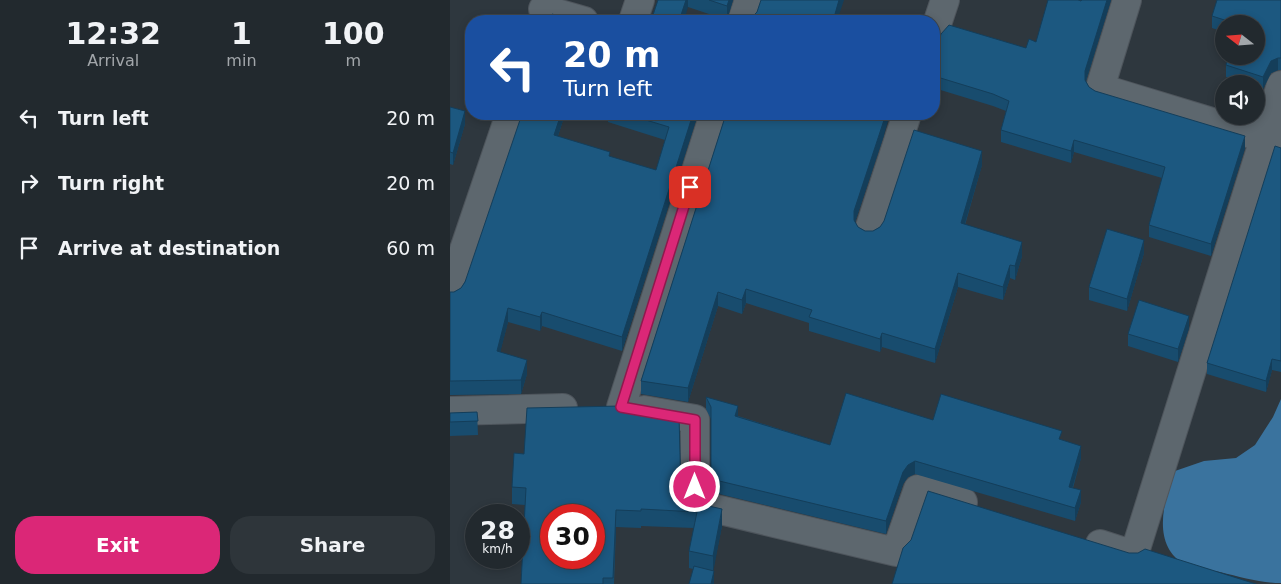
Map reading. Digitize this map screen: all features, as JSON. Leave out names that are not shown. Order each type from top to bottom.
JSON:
[{"type":"street","points":[[635,15],[640,0]]},
{"type":"street","points":[[744,15],[749,0]]},
{"type":"street","points":[[940,15],[945,0]]},
{"type":"street","points":[[1127,0],[1100,88],[1273,141]]},
{"type":"street","points":[[543,10],[562,15]]},
{"type":"street","points":[[1078,538],[1134,555],[1273,141],[1281,85]]},
{"type":"street","points":[[450,291],[508,120]]},
{"type":"street","points":[[621,407],[712,120]]},
{"type":"street","points":[[869,230],[905,120]]},
{"type":"street","points":[[450,411],[621,407],[695,420],[695,504],[896,552],[918,489],[984,509]]},
{"type":"water","points":[[1281,399],[1281,583],[1258,581],[1186,565],[1175,557],[1168,547],[1164,535],[1164,509],[1175,471],[1204,461],[1236,458],[1255,445],[1273,417]]},
{"type":"building","points":[[658,0],[686,0],[681,15],[653,15]]},
{"type":"building","points":[[709,0],[729,0],[727,6]]},
{"type":"building","points":[[761,0],[839,0],[835,15],[754,15]]},
{"type":"building","points":[[1048,0],[1107,0],[1085,71],[1085,80],[1089,87],[1095,91],[1245,136],[1211,244],[1149,225],[1165,167],[1074,140],[1071,151],[1001,130],[1009,101],[993,94],[940,78],[940,37],[949,25],[1026,48],[1029,39],[1036,42]]},
{"type":"building","points":[[1217,0],[1281,0],[1281,58],[1271,61],[1264,75],[1257,75],[1226,65],[1265,65],[1265,15],[1212,16]]},
{"type":"building","points":[[450,107],[465,111],[453,153],[450,152]]},
{"type":"building","points":[[520,120],[559,120],[554,135],[610,152],[609,156],[656,170],[669,127],[646,120],[691,120],[622,337],[542,312],[540,317],[508,308],[497,351],[527,360],[521,380],[450,381],[450,292],[461,288],[465,282]]},
{"type":"building","points":[[724,120],[884,120],[854,211],[854,220],[858,227],[865,231],[873,231],[880,227],[884,221],[914,130],[982,151],[961,223],[1022,242],[1015,266],[1010,265],[1003,287],[958,273],[935,349],[882,333],[880,339],[809,317],[812,310],[746,289],[742,300],[718,292],[688,388],[641,381]]},
{"type":"building","points":[[1275,146],[1281,148],[1281,361],[1272,359],[1266,381],[1207,363]]},
{"type":"building","points":[[1107,229],[1144,240],[1127,299],[1089,287]]},
{"type":"building","points":[[1139,300],[1189,316],[1178,349],[1128,334]]},
{"type":"building","points":[[846,393],[933,420],[941,394],[1062,431],[1059,439],[1081,446],[1069,487],[1081,490],[1075,508],[915,461],[908,465],[903,472],[886,521],[711,479],[711,407],[706,397],[738,406],[735,416],[830,445]]},
{"type":"building","points":[[620,406],[679,415],[681,493],[691,502],[722,509],[713,556],[689,551],[697,512],[641,509],[641,511],[616,510],[613,578],[603,578],[603,584],[521,584],[522,569],[530,569],[530,504],[525,504],[526,488],[512,487],[514,453],[524,454],[527,408]]},
{"type":"building","points":[[477,412],[478,421],[450,422],[450,413]]},
{"type":"building","points":[[928,491],[1129,553],[1138,553],[1145,549],[1256,584],[892,584],[903,548],[911,540]]},
{"type":"building","points":[[694,566],[714,571],[711,584],[689,584]]},
{"type":"route","points":[[690,187],[621,407],[695,420],[695,487]]}]
